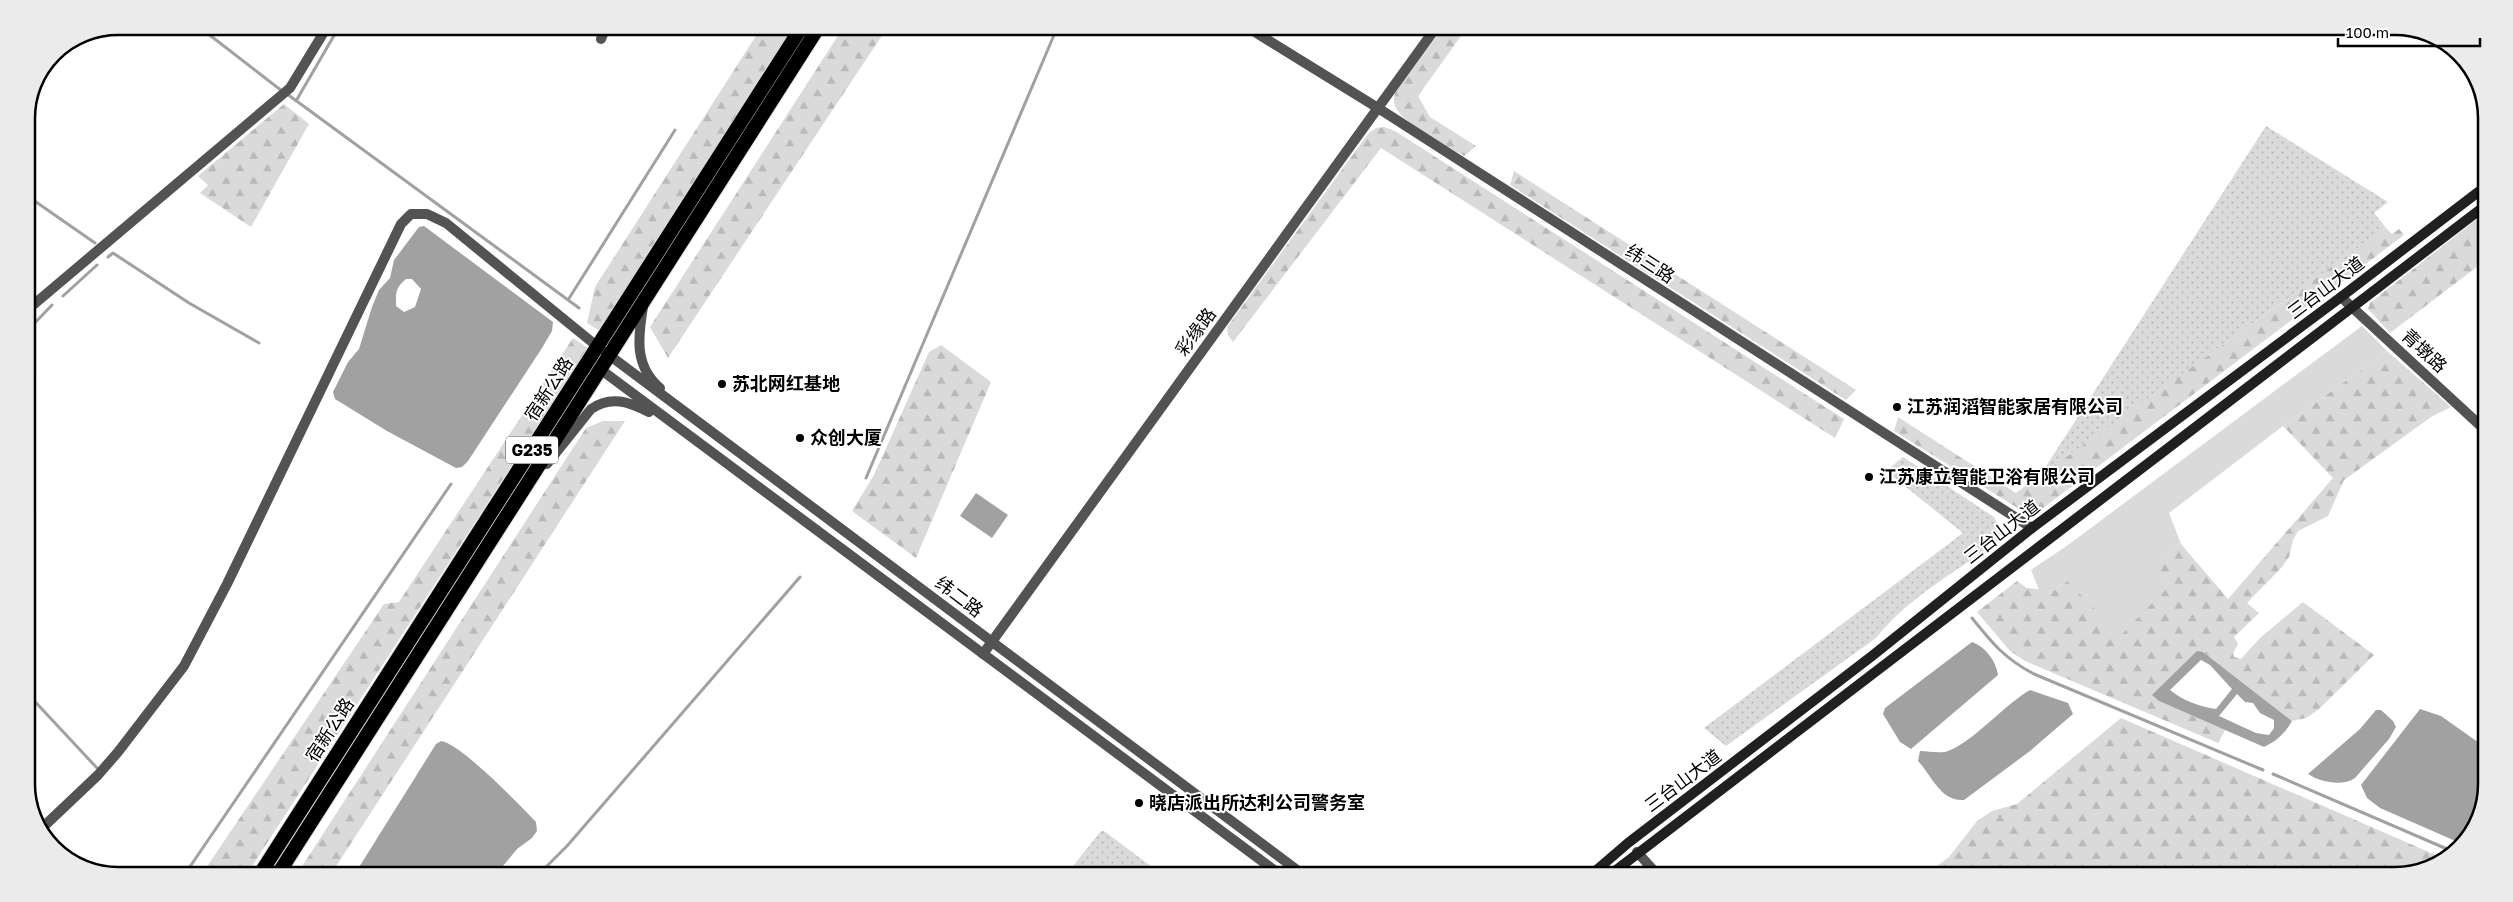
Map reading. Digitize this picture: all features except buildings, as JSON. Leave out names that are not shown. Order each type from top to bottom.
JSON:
[{"type":"highway","name":"宿新公路","points":[[265,867],[603,351],[797,35]]},
{"type":"highway","name":"宿新公路","points":[[283,867],[600,369],[603,351],[644,300],[814,35]]},
{"type":"main road","name":"三台山大道","points":[[1600,867],[1628,843],[1872,656],[2032,528],[2341,298],[2478,192]]},
{"type":"main road","name":"三台山大道","points":[[1619,867],[2478,211]]},
{"type":"street","points":[[35,303],[285,92],[323,35]]},
{"type":"street","points":[[601,39],[603,35]]},
{"type":"street","name":"纬三路","points":[[1260,35],[1378,108],[2032,528]]},
{"type":"street","name":"彩缘路","points":[[983,654],[1431,35]]},
{"type":"street","name":"纬二路","points":[[46,826],[98,775],[118,752],[184,666],[227,584],[400,224],[411,214],[427,214],[446,223],[603,351],[1292,867]]},
{"type":"street","name":"青墩路","points":[[2341,298],[2478,424]]},
{"type":"street","points":[[644,300],[638,349],[646,371],[655,384],[708,429]]},
{"type":"street","name":"纬二路","points":[[600,369],[1270,867]]},
{"type":"street","points":[[497,531],[578,423],[599,403],[610,401],[634,404],[682,430]]},
{"type":"street","points":[[1637,852],[1651,867]]},
{"type":"green space","points":[[757,35],[790,35],[600,331],[587,323],[595,287]]},
{"type":"green space","points":[[838,35],[882,35],[668,358],[650,327]]},
{"type":"green space","points":[[1438,35],[1462,35],[1418,96],[1430,117],[1476,146],[1464,156],[1427,134],[1400,114],[1394,103],[1395,93]]},
{"type":"green space","points":[[284,104],[309,124],[251,227],[200,193],[208,185],[198,176]]},
{"type":"green space","points":[[2266,126],[2388,202],[2374,213],[2386,228],[2039,477]]},
{"type":"green space","points":[[1384,127],[1395,131],[1844,419],[1835,438],[1381,148],[1233,342],[1228,335],[1227,327],[1368,134],[1376,128]]},
{"type":"green space","points":[[1514,171],[1856,390],[1846,400],[1510,185]]},
{"type":"green space","points":[[2478,218],[2478,266],[2390,333],[2368,309],[2370,303]]},
{"type":"green space","points":[[2386,228],[2392,234],[2399,229],[2404,235],[2043,508],[2019,509],[1894,431],[1898,417],[2016,493]]},
{"type":"green space","points":[[2362,326],[2387,351],[2283,426],[2169,513],[2181,544],[2149,564],[2171,584],[2121,635],[2067,581],[2053,591],[2039,590],[2031,570],[2068,545]]},
{"type":"green space","points":[[573,338],[588,348],[252,867],[207,867],[384,604],[399,602]]},
{"type":"green space","points":[[941,345],[991,382],[916,558],[852,511],[874,475],[929,352]]},
{"type":"green space","points":[[2387,351],[2451,407],[2431,417],[2344,480],[2328,516],[2298,531],[2293,540],[2289,557],[2282,567],[2247,603],[2259,613],[2234,637],[2238,644],[2233,653],[2234,657],[2241,659],[2260,638],[2303,602],[2374,655],[2318,710],[2306,718],[2292,721],[2203,652],[2159,701],[2225,730],[2218,743],[2025,661],[2010,651],[1977,612],[2017,581],[2027,588],[2053,591],[2067,581],[2171,584],[2148,564],[2181,544],[2228,599],[2333,478],[2283,426]]},
{"type":"green space","points":[[603,421],[625,421],[336,867],[302,867],[586,428]]},
{"type":"green space","points":[[1903,457],[1994,517],[2002,533],[1996,543],[1917,598],[1902,610],[1876,638],[1726,746],[1704,728],[1963,533],[1886,471]]},
{"type":"green space","points":[[2121,718],[2437,855],[2422,863],[2395,867],[1936,867],[1949,857],[1977,821],[1992,811],[2017,804]]},
{"type":"green space","points":[[1101,831],[1104,831],[1152,867],[1074,867],[1073,866]]},
{"type":"shaded area","points":[[424,226],[553,322],[552,331],[542,348],[468,461],[462,467],[456,468],[387,431],[335,399],[333,392],[348,362],[359,349],[372,307],[379,290],[390,278],[394,260],[419,227]],"holes":[[[406,279],[412,279],[421,289],[415,307],[404,312],[396,306],[397,291]]]},
{"type":"shaded area","points":[[976,493],[1008,515],[992,538],[960,516]]},
{"type":"shaded area","points":[[1972,642],[1982,647],[1990,655],[1998,675],[1911,749],[1900,742],[1883,714],[1885,708]]},
{"type":"shaded area","points":[[2197,651],[2203,652],[2292,721],[2280,736],[2264,747],[2159,701],[2152,695]],"holes":[[[2201,660],[2210,665],[2232,689],[2216,709],[2204,707],[2180,697],[2170,690]],[[2237,694],[2245,702],[2253,703],[2260,713],[2274,720],[2274,728],[2269,735],[2256,733],[2219,716]]]},
{"type":"shaded area","points":[[2030,690],[2068,703],[2073,714],[2030,751],[1964,800],[1956,800],[1949,797],[1938,787],[1918,761],[1920,751],[1945,752],[1958,746]]},
{"type":"shaded area","points":[[2420,709],[2441,716],[2478,742],[2478,784],[2474,811],[2464,830],[2455,841],[2380,808],[2367,798],[2361,785]]},
{"type":"shaded area","points":[[2376,710],[2381,710],[2393,721],[2396,727],[2389,739],[2355,778],[2338,783],[2319,779],[2308,774],[2360,729]]},
{"type":"shaded area","points":[[441,741],[450,745],[476,763],[536,822],[537,831],[532,838],[517,849],[502,867],[359,867],[436,744]]},
{"type":"waterway","points":[[210,35],[282,91]]},
{"type":"waterway","points":[[296,101],[334,35]]},
{"type":"waterway","points":[[866,478],[1054,35]]},
{"type":"waterway","points":[[287,94],[579,308]]},
{"type":"waterway","points":[[568,300],[675,130]]},
{"type":"waterway","points":[[35,201],[95,243]]},
{"type":"waterway","points":[[108,257],[113,253],[189,303],[259,343]]},
{"type":"waterway","points":[[63,296],[97,265]]},
{"type":"waterway","points":[[35,323],[52,305]]},
{"type":"waterway","points":[[190,867],[451,484]]},
{"type":"waterway","points":[[546,867],[567,846],[800,577]]},
{"type":"waterway","points":[[1972,618],[2000,650],[2034,674],[2263,770]]},
{"type":"waterway","points":[[35,702],[97,768]]},
{"type":"waterway","points":[[2273,774],[2446,849]]},
{"type":"place","name":"苏北网红基地","points":[[722,384]]},
{"type":"place","name":"江苏润滔智能家居有限公司","points":[[1897,407]]},
{"type":"place","name":"众创大厦","points":[[800,438]]},
{"type":"place","name":"江苏康立智能卫浴有限公司","points":[[1869,477]]},
{"type":"place","name":"晓店派出所达利公司警务室","points":[[1139,803]]}]
